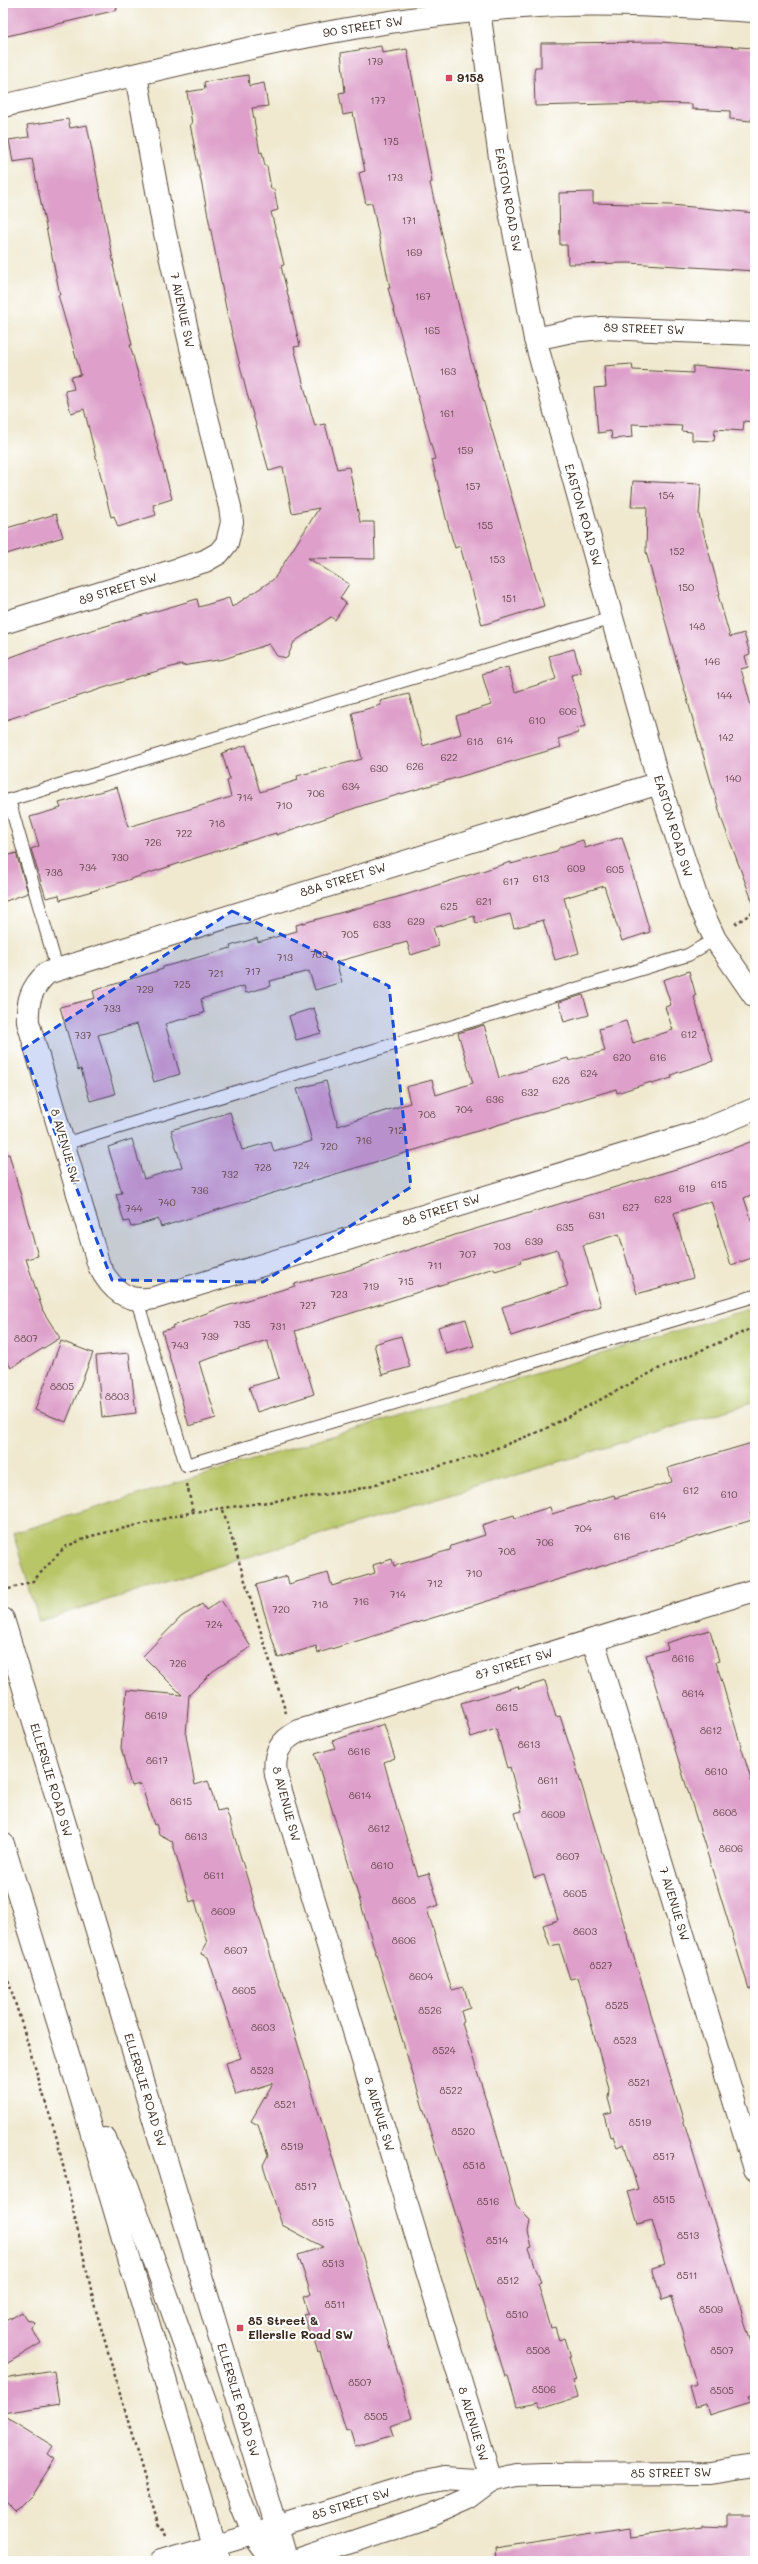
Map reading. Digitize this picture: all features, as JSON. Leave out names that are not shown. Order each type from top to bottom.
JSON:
[{"type":"street","name":"90 STREET SW","points":[[3,106],[319,34],[478,6],[522,7],[600,5],[755,11]]},
{"type":"street","name":"EASTON ROAD SW","points":[[478,6],[501,165],[535,339],[612,618],[659,783],[688,876],[715,939],[755,997]]},
{"type":"street","name":"7 AVENUE SW","points":[[136,75],[168,244],[205,409],[230,507],[232,522],[227,543]]},
{"type":"street","name":"89 STREET SW","points":[[535,339],[572,330],[601,328],[755,334]]},
{"type":"street","name":"89 STREET SW","points":[[3,623],[190,567],[219,553],[227,543]]},
{"type":"street","name":"88A STREET SW","points":[[34,987],[47,973],[57,969],[659,783]]},
{"type":"street","name":"8 AVENUE SW","points":[[34,987],[28,1007],[28,1022],[99,1266],[107,1280],[131,1298]]},
{"type":"street","name":"88 STREET SW","points":[[131,1298],[154,1298],[702,1131],[755,1109]]},
{"type":"street","name":"87 STREET SW","points":[[285,1741],[593,1640],[755,1590]]},
{"type":"street","name":"ELLERSLIE ROAD SW","points":[[3,1619],[287,2561]]},
{"type":"street","name":"7 AVENUE SW","points":[[593,1640],[755,2169]]},
{"type":"street","name":"8 AVENUE SW","points":[[285,1741],[274,1763],[276,1775],[491,2481]]},
{"type":"street","points":[[3,1844],[76,2080],[217,2553],[235,2561]]},
{"type":"street","points":[[76,2080],[127,2185],[242,2505],[262,2548],[274,2559],[281,2561]]},
{"type":"street","name":"85 STREET SW","points":[[162,2561],[217,2553],[254,2533],[415,2484],[444,2478],[491,2481],[517,2475],[543,2474],[710,2473],[755,2466]]},
{"type":"street","name":"85 STREET SW","points":[[294,2561],[431,2515],[467,2499],[491,2481]]},
{"type":"lane","points":[[57,969],[9,800],[612,618]]},
{"type":"lane","points":[[64,1144],[688,955],[715,939]]},
{"type":"lane","points":[[131,1298],[186,1465],[755,1296]]},
{"type":"path","points":[[3,1591],[33,1581],[59,1552],[74,1542],[134,1525],[193,1512],[223,1510],[351,1491],[479,1455],[543,1430],[658,1369],[755,1326]]},
{"type":"path","points":[[186,1465],[184,1472],[193,1512]]},
{"type":"path","points":[[223,1510],[285,1741]]},
{"type":"path","points":[[3,1963],[57,2138],[95,2307],[158,2524],[165,2530]]},
{"type":"highlighted area","points":[[232,911],[389,986],[411,1187],[263,1282],[112,1280],[23,1049]]},
{"type":"green space","points":[[755,1307],[755,1402],[39,1621],[13,1533]]},
{"type":"building","points":[[3,3],[116,3],[117,10],[3,37]]},
{"type":"building","points":[[658,42],[755,48],[755,117],[752,117],[751,121],[730,119],[730,111],[692,109],[692,104],[645,103],[535,106],[534,74],[535,67],[541,67],[541,43]]},
{"type":"building","points":[[381,46],[382,53],[407,49],[432,182],[430,183],[471,359],[544,606],[482,625],[460,546],[455,548],[446,518],[432,460],[435,459],[388,288],[390,288],[372,203],[366,204],[359,173],[365,171],[353,113],[343,115],[339,93],[345,92],[341,53]]},
{"type":"building","points":[[248,75],[249,86],[264,83],[268,106],[252,108],[260,153],[262,152],[265,166],[267,166],[271,189],[274,189],[278,210],[271,212],[284,265],[281,266],[300,346],[294,347],[308,402],[315,426],[325,424],[337,469],[349,467],[360,522],[374,522],[375,559],[308,558],[349,584],[340,598],[346,603],[335,620],[331,617],[294,642],[287,658],[277,656],[269,644],[224,659],[182,666],[182,664],[140,676],[3,721],[3,660],[55,641],[197,599],[199,607],[229,598],[232,607],[274,579],[319,508],[292,513],[283,467],[269,471],[246,390],[227,313],[190,124],[192,124],[187,92],[205,89],[204,82]]},
{"type":"building","points":[[68,119],[70,128],[87,125],[113,265],[132,345],[130,345],[172,499],[153,505],[156,515],[118,527],[114,516],[111,517],[84,409],[71,413],[65,391],[74,389],[71,377],[81,375],[58,295],[60,295],[32,159],[13,162],[9,140],[29,137],[27,125]]},
{"type":"building","points":[[593,192],[593,203],[671,205],[755,213],[755,271],[630,263],[568,264],[567,245],[560,245],[559,193]]},
{"type":"building","points":[[632,364],[633,370],[693,373],[693,366],[754,371],[755,422],[744,421],[743,431],[715,429],[714,441],[692,440],[692,432],[681,431],[682,426],[632,424],[633,437],[612,439],[611,431],[598,433],[594,388],[606,387],[604,366]]},
{"type":"building","points":[[633,481],[701,484],[699,515],[720,594],[718,595],[730,637],[744,633],[750,654],[745,656],[748,667],[741,669],[755,721],[755,903],[753,903],[722,820],[646,552],[647,507],[631,507]]},
{"type":"building","points":[[56,514],[63,537],[3,555],[3,529]]},
{"type":"building","points":[[574,649],[581,673],[571,675],[586,726],[577,728],[578,733],[558,739],[561,747],[367,804],[276,835],[276,833],[236,845],[103,888],[60,900],[59,895],[46,898],[31,849],[39,846],[30,817],[61,808],[59,803],[117,787],[128,827],[231,797],[227,781],[230,780],[222,753],[246,745],[260,792],[298,780],[297,776],[362,759],[352,713],[381,705],[380,701],[409,694],[423,746],[461,734],[456,716],[491,705],[482,674],[508,667],[515,692],[556,679],[549,656]]},
{"type":"building","points":[[622,837],[650,932],[622,941],[604,886],[564,898],[579,953],[555,960],[543,920],[514,928],[510,914],[476,923],[474,916],[433,928],[439,946],[411,955],[407,942],[336,962],[342,982],[315,990],[309,971],[270,981],[271,986],[246,993],[244,986],[201,999],[204,1013],[165,1024],[180,1074],[154,1082],[137,1024],[98,1035],[115,1094],[90,1101],[81,1069],[78,1070],[60,1007],[95,998],[93,991],[163,969],[163,967],[231,948],[230,946],[257,938],[258,942],[297,931],[296,925],[405,895],[511,862],[511,864],[557,851],[560,847],[583,840],[585,848]]},
{"type":"building","points":[[16,853],[28,893],[3,902],[3,857]]},
{"type":"building","points":[[689,971],[696,996],[694,997],[713,1061],[676,1073],[671,1076],[672,1078],[652,1084],[651,1082],[617,1093],[616,1089],[161,1227],[158,1219],[131,1227],[129,1221],[124,1222],[116,1194],[122,1193],[108,1147],[132,1139],[144,1179],[182,1167],[171,1130],[230,1112],[242,1150],[271,1142],[274,1152],[312,1141],[297,1089],[326,1081],[338,1126],[410,1103],[406,1087],[432,1080],[436,1095],[473,1083],[458,1033],[484,1025],[499,1078],[568,1058],[569,1061],[605,1051],[599,1029],[626,1021],[633,1043],[673,1030],[665,1007],[671,1005],[663,980]]},
{"type":"building","points":[[583,995],[589,1015],[564,1022],[559,1002]]},
{"type":"building","points":[[314,1008],[321,1033],[296,1040],[289,1016]]},
{"type":"building","points":[[755,1140],[755,1193],[744,1198],[755,1231],[755,1257],[731,1265],[711,1201],[674,1213],[693,1278],[637,1294],[619,1234],[583,1245],[601,1306],[511,1336],[502,1307],[568,1286],[557,1249],[520,1260],[521,1263],[495,1271],[494,1268],[295,1331],[314,1394],[257,1412],[249,1387],[279,1378],[267,1340],[199,1362],[216,1418],[189,1426],[162,1331],[173,1328],[172,1326],[223,1307],[295,1286],[294,1284],[346,1271],[435,1241],[693,1164]]},
{"type":"building","points":[[9,1154],[38,1256],[26,1259],[43,1311],[60,1338],[11,1368],[3,1354],[3,1155]]},
{"type":"building","points":[[466,1319],[474,1346],[446,1354],[438,1327]]},
{"type":"building","points":[[401,1336],[410,1367],[382,1375],[374,1344]]},
{"type":"building","points":[[61,1341],[93,1353],[66,1422],[35,1410]]},
{"type":"building","points":[[129,1353],[136,1413],[102,1417],[96,1356]]},
{"type":"building","points":[[755,1442],[755,1512],[750,1513],[752,1520],[318,1653],[316,1646],[278,1658],[256,1585],[287,1576],[289,1584],[328,1573],[332,1586],[375,1573],[373,1565],[392,1559],[394,1566],[450,1550],[451,1546],[485,1535],[482,1525],[514,1515],[515,1518],[550,1507],[552,1514],[614,1495],[615,1498],[672,1482],[668,1468]]},
{"type":"building","points":[[221,1600],[251,1647],[213,1671],[189,1695],[186,1735],[195,1785],[208,1781],[217,1811],[226,1809],[412,2418],[391,2426],[394,2435],[355,2447],[350,2430],[346,2431],[335,2395],[333,2396],[320,2352],[318,2353],[303,2314],[308,2313],[303,2297],[311,2294],[298,2255],[323,2247],[282,2225],[263,2165],[268,2155],[258,2125],[251,2121],[273,2083],[236,2095],[226,2063],[241,2058],[208,1957],[201,1954],[207,1943],[195,1900],[190,1902],[172,1841],[159,1834],[156,1824],[154,1825],[141,1784],[131,1786],[121,1748],[127,1690],[182,1695],[143,1656],[181,1617],[202,1604],[206,1610]]},
{"type":"building","points":[[710,1630],[719,1661],[716,1662],[755,1793],[755,1988],[749,1989],[646,1655],[668,1649],[666,1643]]},
{"type":"building","points":[[545,1681],[556,1717],[560,1716],[574,1760],[755,2356],[755,2394],[749,2396],[751,2402],[709,2415],[706,2404],[695,2407],[689,2386],[697,2384],[672,2297],[662,2300],[652,2268],[665,2264],[652,2220],[638,2224],[628,2192],[638,2189],[624,2144],[617,2147],[613,2136],[610,2137],[604,2115],[612,2113],[608,2098],[609,2088],[578,1977],[570,1979],[559,1944],[550,1946],[543,1925],[558,1920],[544,1875],[534,1878],[515,1813],[522,1811],[510,1767],[507,1768],[496,1729],[471,1737],[461,1703],[518,1686],[519,1689]]},
{"type":"building","points":[[384,1724],[395,1758],[384,1762],[396,1806],[418,1876],[429,1873],[439,1905],[427,1909],[452,1990],[464,1987],[470,2008],[461,2011],[464,2022],[462,2023],[499,2141],[516,2206],[530,2220],[528,2232],[532,2247],[529,2248],[541,2283],[538,2284],[551,2328],[555,2327],[559,2340],[565,2338],[571,2357],[569,2357],[576,2380],[573,2381],[578,2397],[543,2408],[539,2408],[537,2403],[517,2407],[508,2376],[505,2376],[315,1754],[335,1748],[332,1741]]},
{"type":"building","points":[[22,2312],[26,2319],[34,2322],[32,2329],[41,2343],[3,2366],[3,2323]]},
{"type":"building","points":[[54,2371],[59,2404],[3,2413],[3,2379]]},
{"type":"building","points":[[3,2415],[53,2446],[48,2454],[55,2459],[32,2495],[15,2512],[3,2500]]},
{"type":"building","points":[[727,2516],[755,2516],[753,2561],[496,2561],[495,2549],[630,2528],[631,2537],[703,2527],[703,2525],[727,2526]]},
{"type":"place","name":"9158","points":[[449,78]]},
{"type":"place","name":"85 Street & Ellerslie Road SW","points":[[240,2328]]}]
